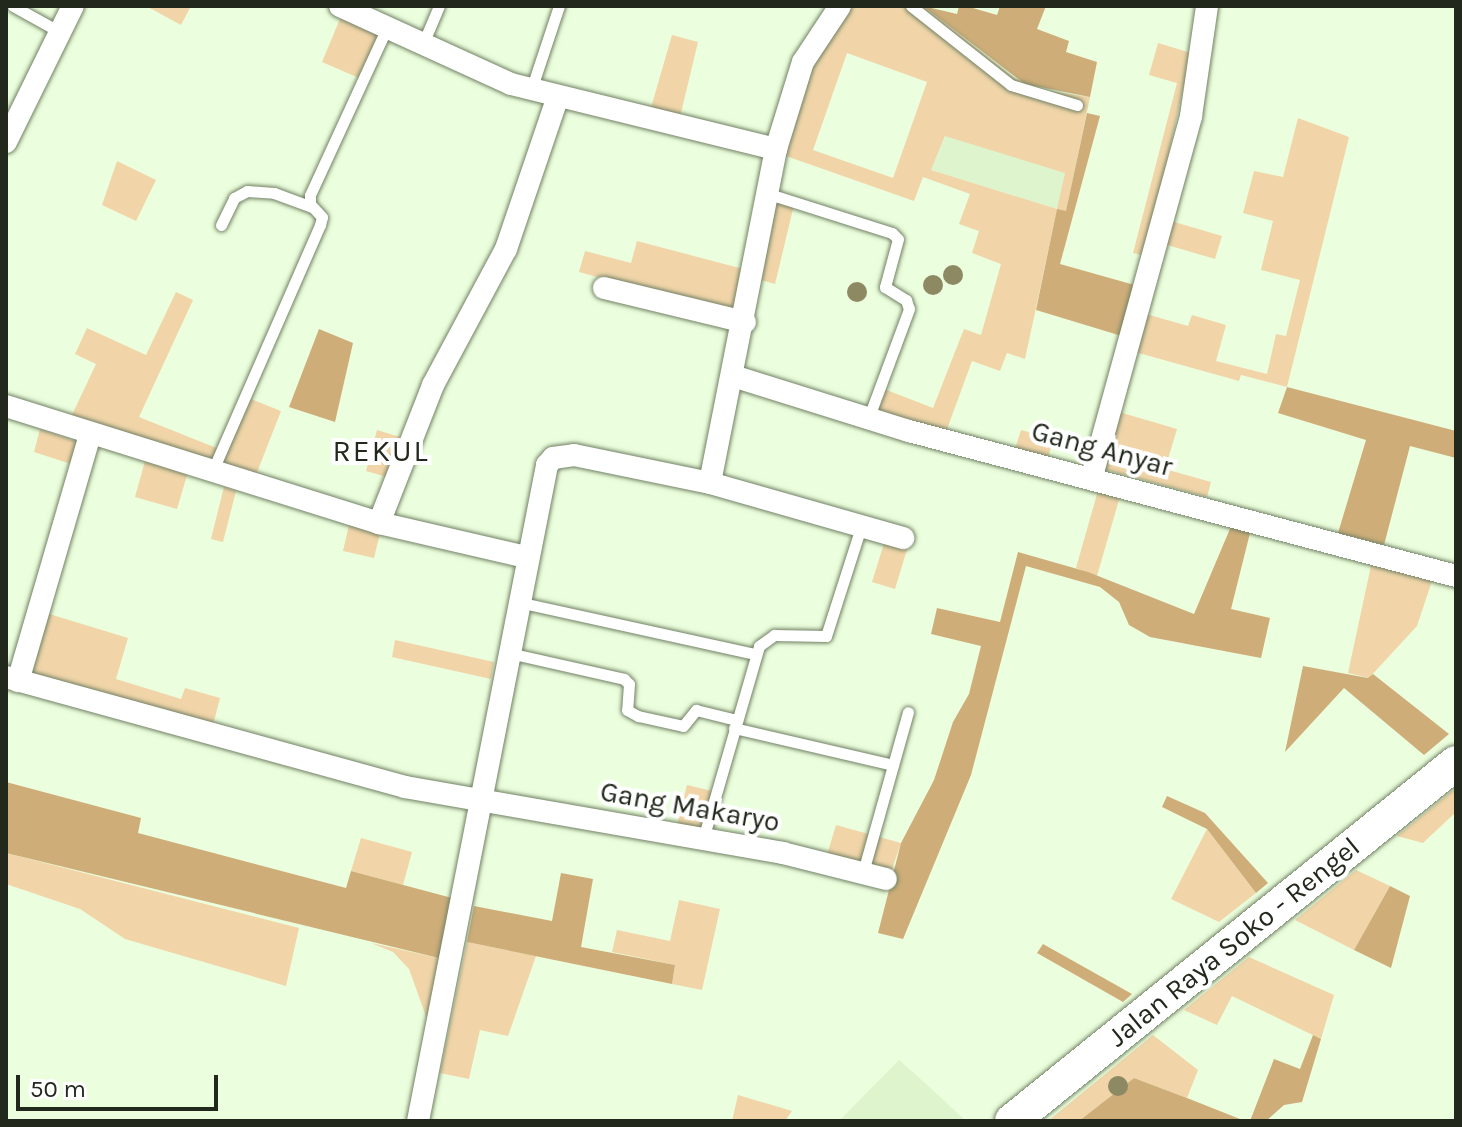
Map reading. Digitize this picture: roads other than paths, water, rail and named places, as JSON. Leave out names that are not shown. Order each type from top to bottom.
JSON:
[{"type":"main road","name":"Jalan Raya Soko - Rengel","points":[[1012,1121],[1456,763]]},
{"type":"street","points":[[6,142],[73,6]]},
{"type":"street","points":[[340,6],[421,47],[531,91],[776,149]]},
{"type":"street","points":[[710,483],[745,322],[776,149],[810,47],[840,6]]},
{"type":"street","points":[[1092,476],[1188,130],[1207,6]]},
{"type":"street","points":[[379,523],[433,385],[506,249],[557,99]]},
{"type":"street","points":[[604,288],[745,322]]},
{"type":"street","name":"Gang Anyar","points":[[733,376],[868,419],[1092,476],[1456,576]]},
{"type":"street","points":[[6,406],[379,523],[526,557]]},
{"type":"street","points":[[12,679],[90,434]]},
{"type":"street","points":[[418,1121],[482,804],[542,477],[553,458],[574,455],[710,483],[903,538]]},
{"type":"street","name":"Gang Makaryo","points":[[12,679],[293,758],[482,804],[703,839],[886,879]]},
{"type":"lane","points":[[13,6],[60,32]]},
{"type":"lane","points":[[421,47],[439,6]]},
{"type":"lane","points":[[531,91],[559,6]]},
{"type":"lane","points":[[911,6],[1011,85],[1077,105]]},
{"type":"lane","points":[[312,207],[310,195],[386,30]]},
{"type":"lane","points":[[212,473],[320,225],[320,213],[284,195],[247,191],[234,198],[221,225]]},
{"type":"lane","points":[[769,194],[892,233],[898,239],[885,287],[906,300],[909,309],[868,419]]},
{"type":"lane","points":[[703,839],[755,654],[774,635],[826,636],[862,524]]},
{"type":"lane","points":[[518,602],[755,654]]},
{"type":"lane","points":[[509,653],[624,679],[629,684],[627,710],[638,716],[683,726],[696,710],[735,724],[893,765]]},
{"type":"lane","points":[[863,872],[908,712]]},
{"type":"district","name":"REKUL","points":[[381,451]]}]
